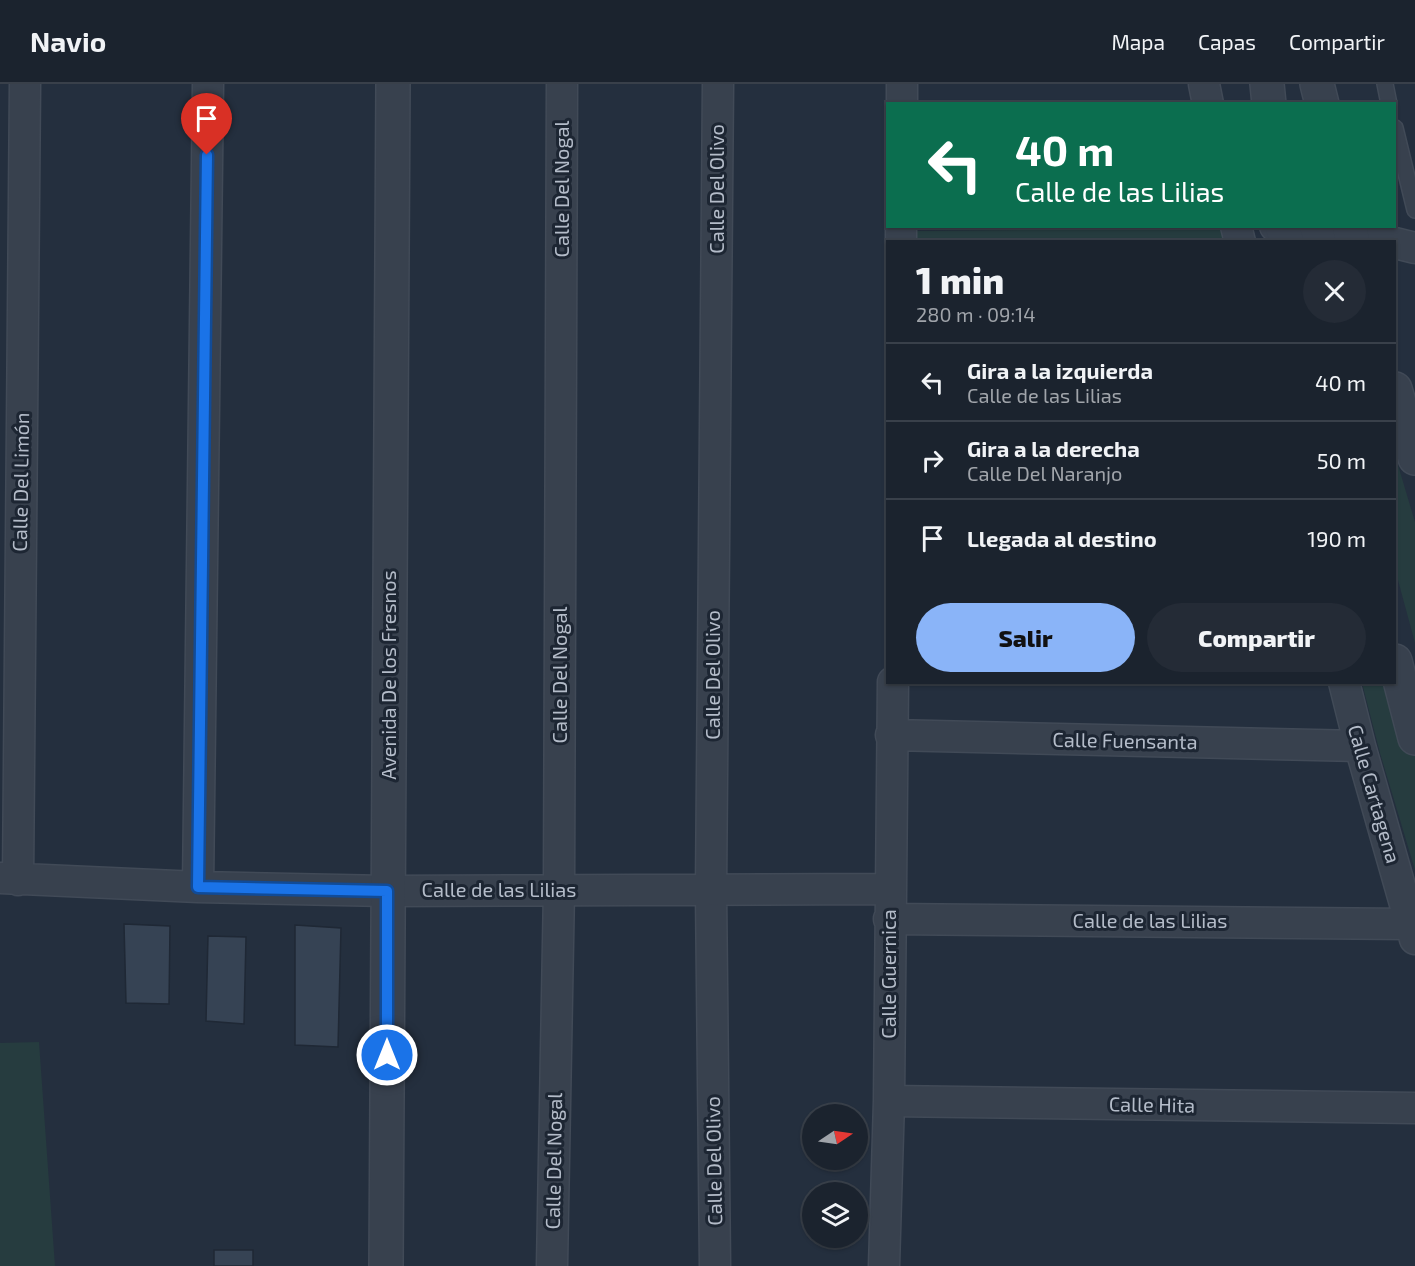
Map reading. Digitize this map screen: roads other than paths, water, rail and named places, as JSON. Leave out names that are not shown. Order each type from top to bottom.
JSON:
[{"type":"street","name":"Calle Del Limón","points":[[9,880],[25,84]]},
{"type":"street","points":[[198,887],[208,84]]},
{"type":"street","name":"Avenida De los Fresnos","points":[[386,1266],[393,84]]},
{"type":"street","name":"Calle Del Nogal","points":[[552,1266],[559,889],[562,84]]},
{"type":"street","name":"Calle Del Olivo","points":[[715,1266],[711,891],[718,84]]},
{"type":"street","points":[[902,84],[902,102]]},
{"type":"street","points":[[1204,84],[1208,102]]},
{"type":"street","points":[[1252,84],[1256,102]]},
{"type":"street","points":[[1267,84],[1269,102]]},
{"type":"street","points":[[1317,84],[1322,102]]},
{"type":"street","points":[[1292,228],[1351,234],[1378,240]]},
{"type":"street","points":[[1396,243],[1415,248]]},
{"type":"street","points":[[1396,392],[1415,459]]},
{"type":"street","points":[[1396,665],[1415,738]]},
{"type":"street","name":"Calle Guernica","points":[[884,1266],[889,1101],[893,684]]},
{"type":"street","name":"Calle Cartagena","points":[[1344,684],[1413,931]]},
{"type":"street","name":"Calle Fuensanta","points":[[891,735],[1360,746]]},
{"type":"street","name":"Calle de las Lilias","points":[[9,880],[387,891],[890,890]]},
{"type":"street","name":"Calle de las Lilias","points":[[889,919],[1413,931]]},
{"type":"street","name":"Calle Hita","points":[[889,1101],[1415,1108]]},
{"type":"lane","points":[[1385,84],[1389,102]]},
{"type":"lane","points":[[1396,132],[1411,184],[1415,210]]}]
